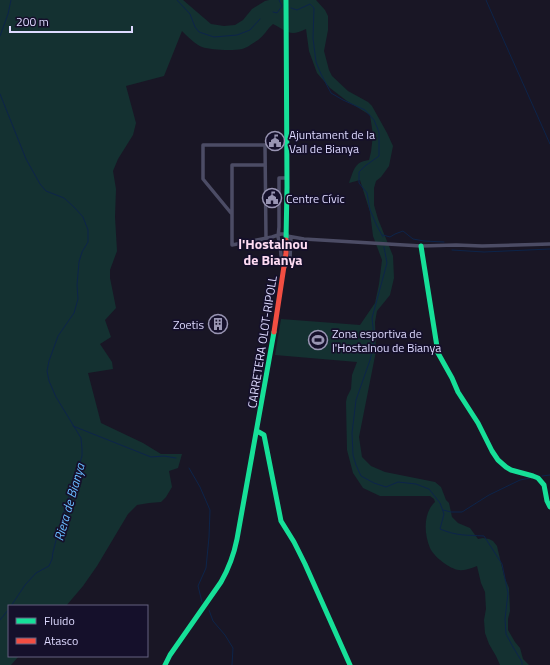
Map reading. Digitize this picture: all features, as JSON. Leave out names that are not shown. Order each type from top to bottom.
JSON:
[{"type":"main road","name":"CARRETERA OLOT-RIPOLL","points":[[165,665],[170,655],[221,582],[233,557],[271,353],[288,237],[286,178],[286,0]]},
{"type":"main road","points":[[421,246],[438,353],[501,465],[510,470],[539,478],[544,483],[546,499],[548,506],[550,507]]},
{"type":"main road","points":[[256,431],[264,435],[277,504],[282,521],[303,559],[350,665]]},
{"type":"street","points":[[232,213],[203,179],[203,145],[265,145],[266,238]]},
{"type":"street","points":[[265,165],[232,165],[232,245],[278,235],[304,239],[421,246],[550,244]]},
{"type":"street","points":[[285,261],[282,259],[278,235],[279,178],[286,178]]},
{"type":"street","points":[[272,237],[279,241]]},
{"type":"street","points":[[279,241],[288,237]]},
{"type":"street","points":[[284,269],[290,260],[288,237]]},
{"type":"green space","points":[[0,0],[183,0],[211,24],[224,26],[235,25],[243,20],[252,9],[265,1],[316,0],[328,16],[328,30],[324,51],[332,76],[348,91],[368,102],[372,106],[393,146],[389,166],[376,181],[374,188],[374,205],[393,256],[394,278],[390,295],[377,311],[375,322],[376,351],[359,437],[362,457],[371,466],[385,472],[435,482],[441,487],[446,500],[449,503],[452,517],[458,523],[470,528],[478,539],[483,538],[493,541],[497,546],[504,576],[509,588],[510,611],[508,630],[520,648],[523,659],[529,665],[500,665],[485,633],[485,592],[477,566],[464,570],[455,569],[439,559],[430,548],[426,524],[428,512],[435,502],[434,499],[430,496],[380,496],[363,488],[353,473],[347,450],[346,402],[351,389],[352,375],[357,362],[275,355],[281,319],[360,325],[375,303],[382,260],[373,236],[370,212],[360,180],[349,183],[355,167],[364,161],[369,160],[373,135],[370,115],[347,101],[330,88],[317,73],[309,51],[306,29],[292,33],[273,24],[258,40],[246,48],[238,50],[202,47],[182,31],[164,76],[126,86],[136,123],[133,135],[118,159],[113,171],[116,189],[115,217],[117,251],[110,270],[110,278],[116,308],[105,320],[111,337],[100,344],[112,362],[113,369],[88,373],[101,423],[143,443],[161,454],[182,454],[178,468],[169,471],[172,487],[166,497],[161,502],[137,505],[128,514],[97,566],[67,605],[8,605],[8,657],[18,657],[11,665],[0,665]]},
{"type":"waterway","name":"Riera de Bianya","points":[[0,36],[8,14],[11,0]]},
{"type":"waterway","points":[[177,0],[190,14],[195,27],[199,32],[214,37],[237,35],[250,30],[260,19]]},
{"type":"waterway","points":[[273,12],[277,13],[282,6],[279,0]]},
{"type":"waterway","points":[[486,0],[550,144]]},
{"type":"waterway","points":[[291,8],[297,10],[310,4],[314,8],[313,38],[316,62],[321,74],[331,93],[365,110],[374,120],[379,132],[379,156],[359,172],[359,183],[367,193],[370,210],[383,237]]},
{"type":"waterway","name":"Riera de Bianya","points":[[0,94],[26,159],[40,184],[46,191],[64,198],[74,207],[83,217],[88,230],[88,242],[82,252],[79,262],[77,285],[78,299],[74,313],[58,336],[47,371],[49,381],[56,397],[81,438],[82,456],[61,521],[49,566],[36,573],[25,585],[12,605]]},
{"type":"waterway","points":[[383,235],[390,237],[403,231],[413,239],[444,242]]},
{"type":"waterway","points":[[384,247],[387,263],[372,318],[374,336],[373,348],[356,400],[352,433],[353,455],[356,465],[361,476],[386,487],[398,482],[416,484],[429,489],[440,503],[444,514],[440,529],[457,534],[484,536],[502,564],[508,593],[505,619],[506,634],[522,662],[522,665]]},
{"type":"waterway","points":[[452,250],[484,252],[550,249]]},
{"type":"waterway","points":[[73,426],[151,457],[164,456],[176,458]]},
{"type":"waterway","points":[[189,468],[200,487],[210,510],[206,568],[198,586],[202,602]]},
{"type":"waterway","points":[[542,476],[550,475]]},
{"type":"waterway","points":[[443,510],[462,512],[489,495],[520,480],[530,478]]},
{"type":"waterway","name":"Riera de Bianya","points":[[0,620],[8,610]]},
{"type":"waterway","points":[[209,610],[213,621],[225,635],[233,648],[232,665]]},
{"type":"traffic: fast","points":[[286,0],[286,240]]},
{"type":"traffic: fast","points":[[421,246],[438,353],[458,392],[478,423],[498,460],[511,470],[538,478],[544,485],[547,501],[550,507]]},
{"type":"traffic: fast","points":[[165,665],[170,655],[221,582],[233,556],[274,332]]},
{"type":"traffic: fast","points":[[257,431],[264,435],[281,521],[305,564],[350,665]]},
{"type":"traffic: jam","points":[[274,332],[286,253],[286,240]]},
{"type":"place","name":"Ajuntament de la Vall de Bianya","points":[[275,141]]},
{"type":"place","name":"Centre Cívic","points":[[272,198]]},
{"type":"place","name":"Zoetis","points":[[218,324]]},
{"type":"place","name":"Zona esportiva de l'Hostalnou de Bianya","points":[[318,340]]},
{"type":"district","name":"l'Hostalnou de Bianya","points":[[273,252]]}]
